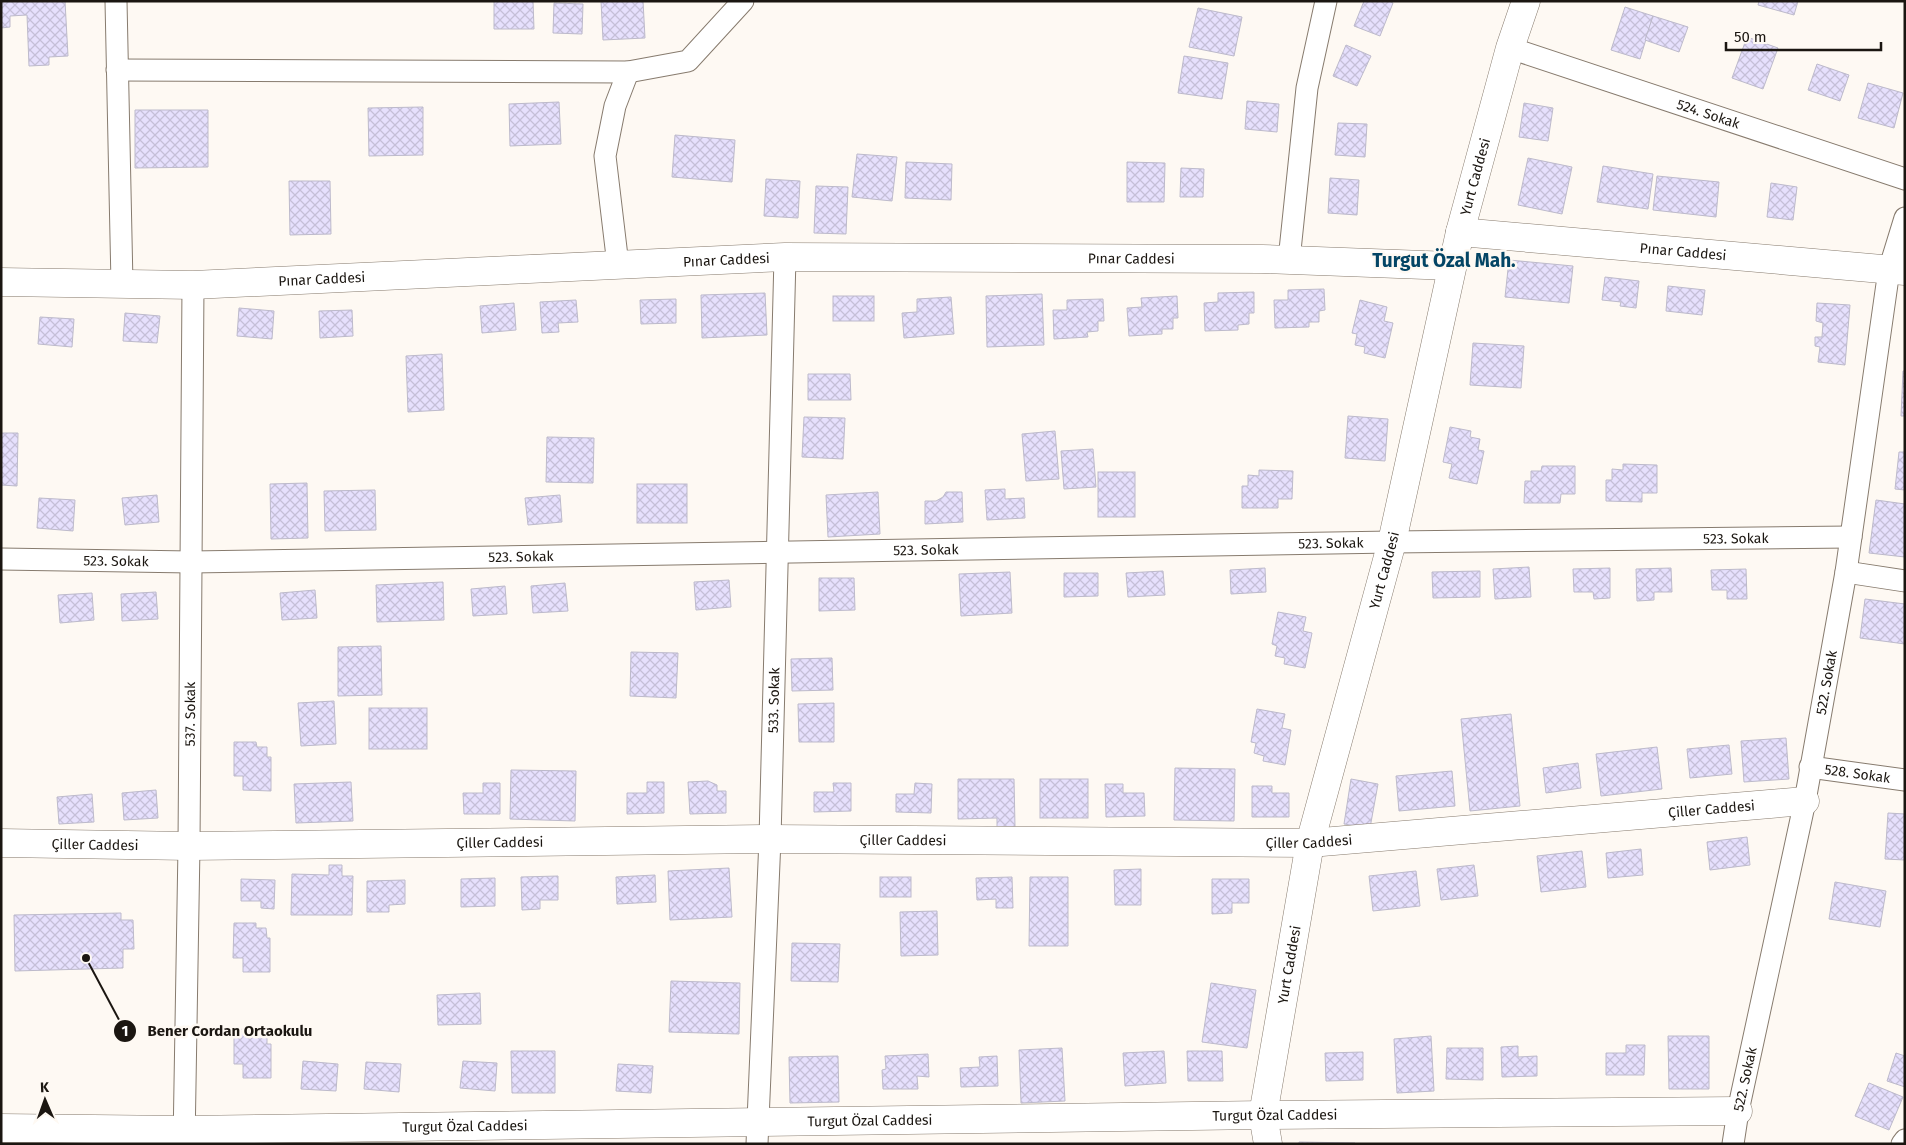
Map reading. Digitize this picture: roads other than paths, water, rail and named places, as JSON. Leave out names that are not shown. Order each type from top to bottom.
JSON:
[{"type":"street","points":[[116,1],[122,284]]},
{"type":"street","points":[[117,70],[628,72],[688,61],[744,1]]},
{"type":"street","points":[[1289,260],[1307,88],[1326,1]]},
{"type":"street","name":"Yurt Caddesi","points":[[1268,1144],[1263,1116],[1310,843],[1392,542],[1460,232],[1510,48],[1526,1]]},
{"type":"street","name":"524. Sokak","points":[[1510,48],[1905,179]]},
{"type":"street","points":[[618,265],[605,156],[614,106],[628,72]]},
{"type":"street","name":"522. Sokak","points":[[1733,1144],[1738,1111],[1805,801],[1846,572],[1905,218]]},
{"type":"street","name":"Pınar Caddesi","points":[[1460,232],[1897,271]]},
{"type":"street","name":"Pınar Caddesi","points":[[1,282],[193,285],[785,257],[1289,260],[1452,266]]},
{"type":"street","name":"533. Sokak","points":[[758,1133],[770,838],[785,257]]},
{"type":"street","name":"537. Sokak","points":[[184,1137],[193,285]]},
{"type":"street","name":"523. Sokak","points":[[1,559],[191,562],[1392,542],[1851,537]]},
{"type":"street","points":[[1846,572],[1905,581]]},
{"type":"street","name":"528. Sokak","points":[[1810,768],[1905,780]]},
{"type":"street","name":"Çiller Caddesi","points":[[1,843],[188,846],[770,838],[1310,843],[1805,801]]},
{"type":"street","name":"Turgut Özal Caddesi","points":[[1,1128],[184,1137],[758,1133],[1263,1116],[1738,1111]]},
{"type":"street","points":[[1902,1144],[1905,1140]]},
{"type":"place","name":"Bener Cordan Ortaokulu","points":[[86,958]]},
{"type":"district","name":"Turgut Özal Mah.","points":[[1444,260]]}]
